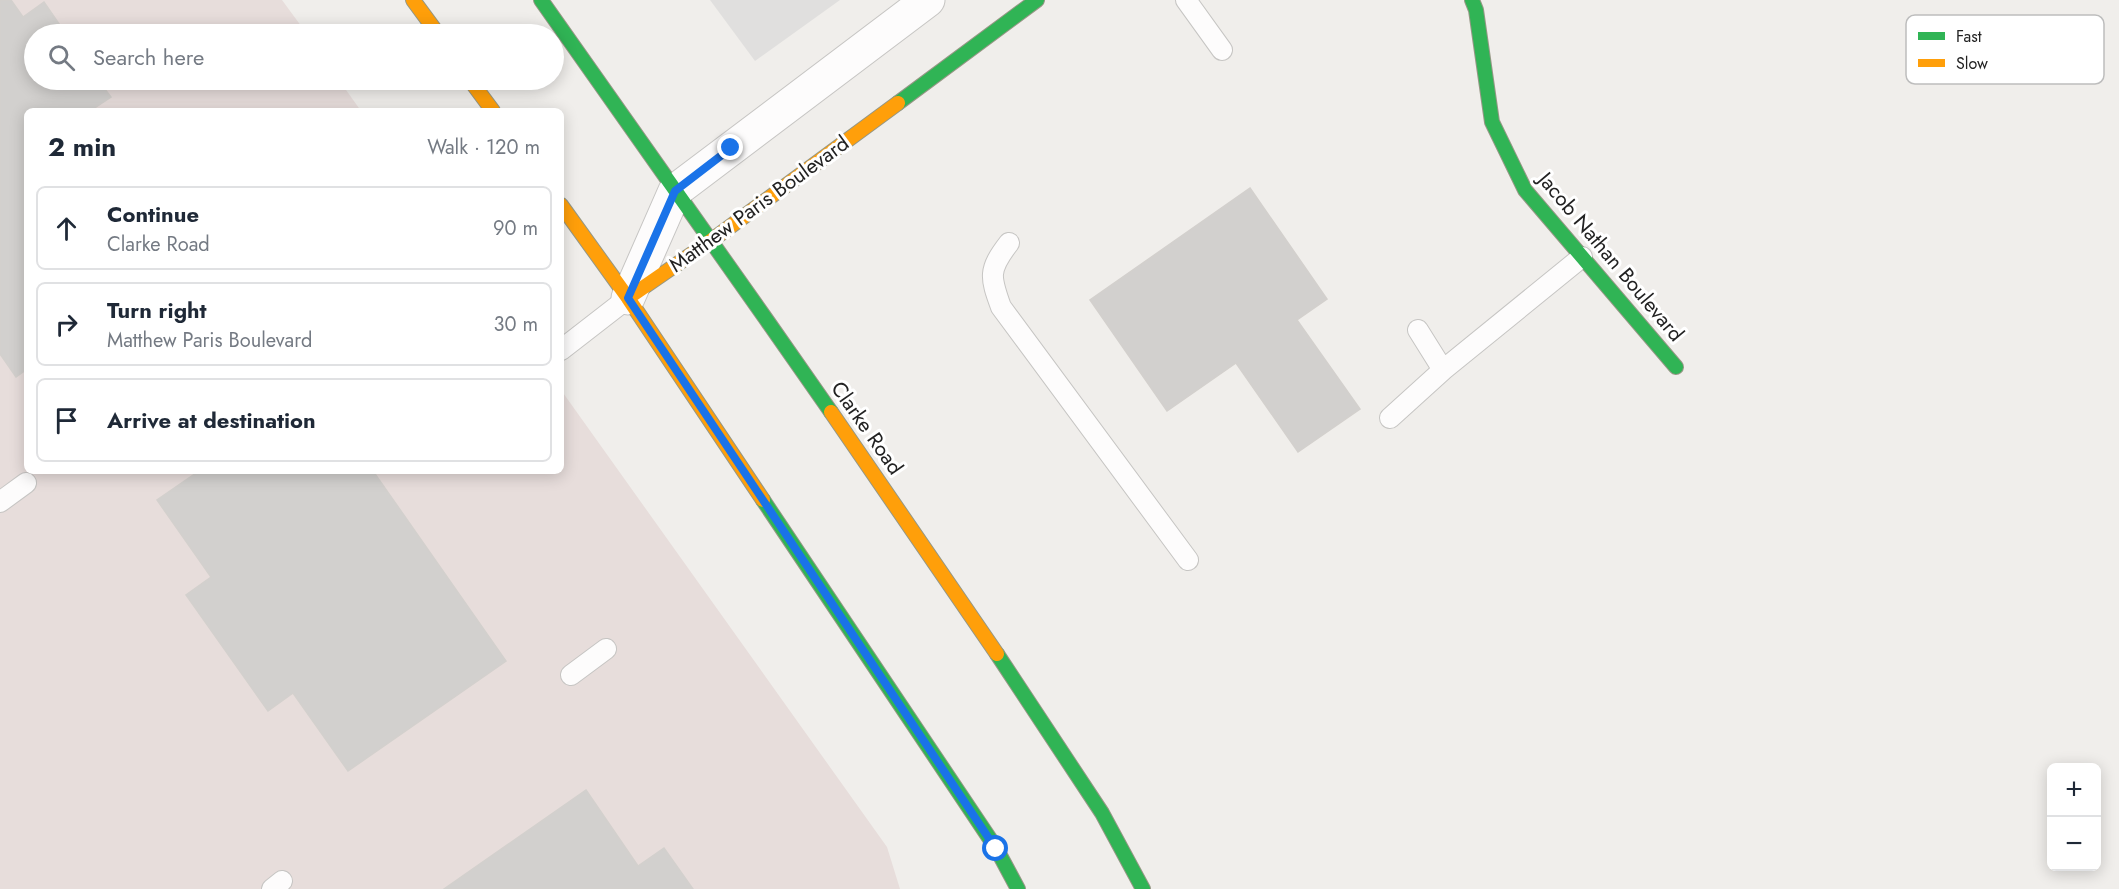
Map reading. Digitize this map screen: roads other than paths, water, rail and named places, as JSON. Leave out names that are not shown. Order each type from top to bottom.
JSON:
[{"type":"street","points":[[413,0],[431,24]]},
{"type":"street","name":"Clarke Road","points":[[541,0],[558,24]]},
{"type":"street","name":"Matthew Paris Boulevard","points":[[628,298],[675,191],[928,0]]},
{"type":"street","name":"Matthew Paris Boulevard","points":[[628,298],[712,240],[1037,0]]},
{"type":"street","name":"Jacob Nathan Boulevard","points":[[1472,0],[1476,10],[1492,122],[1525,190],[1676,367]]},
{"type":"street","name":"Clarke Road","points":[[564,33],[712,240],[1016,681],[1102,813],[1143,889]]},
{"type":"street","points":[[477,90],[491,108]]},
{"type":"street","points":[[564,209],[628,298],[996,849],[1014,888]]},
{"type":"lane","points":[[1186,0],[1222,50]]},
{"type":"lane","points":[[1009,243],[996,260],[992,283],[1001,308],[1188,560]]},
{"type":"lane","points":[[1390,418],[1443,370],[1582,257]]},
{"type":"lane","points":[[564,349],[628,298]]},
{"type":"lane","points":[[1418,330],[1443,370]]},
{"type":"lane","points":[[0,502],[26,483]]},
{"type":"lane","points":[[571,675],[606,649]]}]
